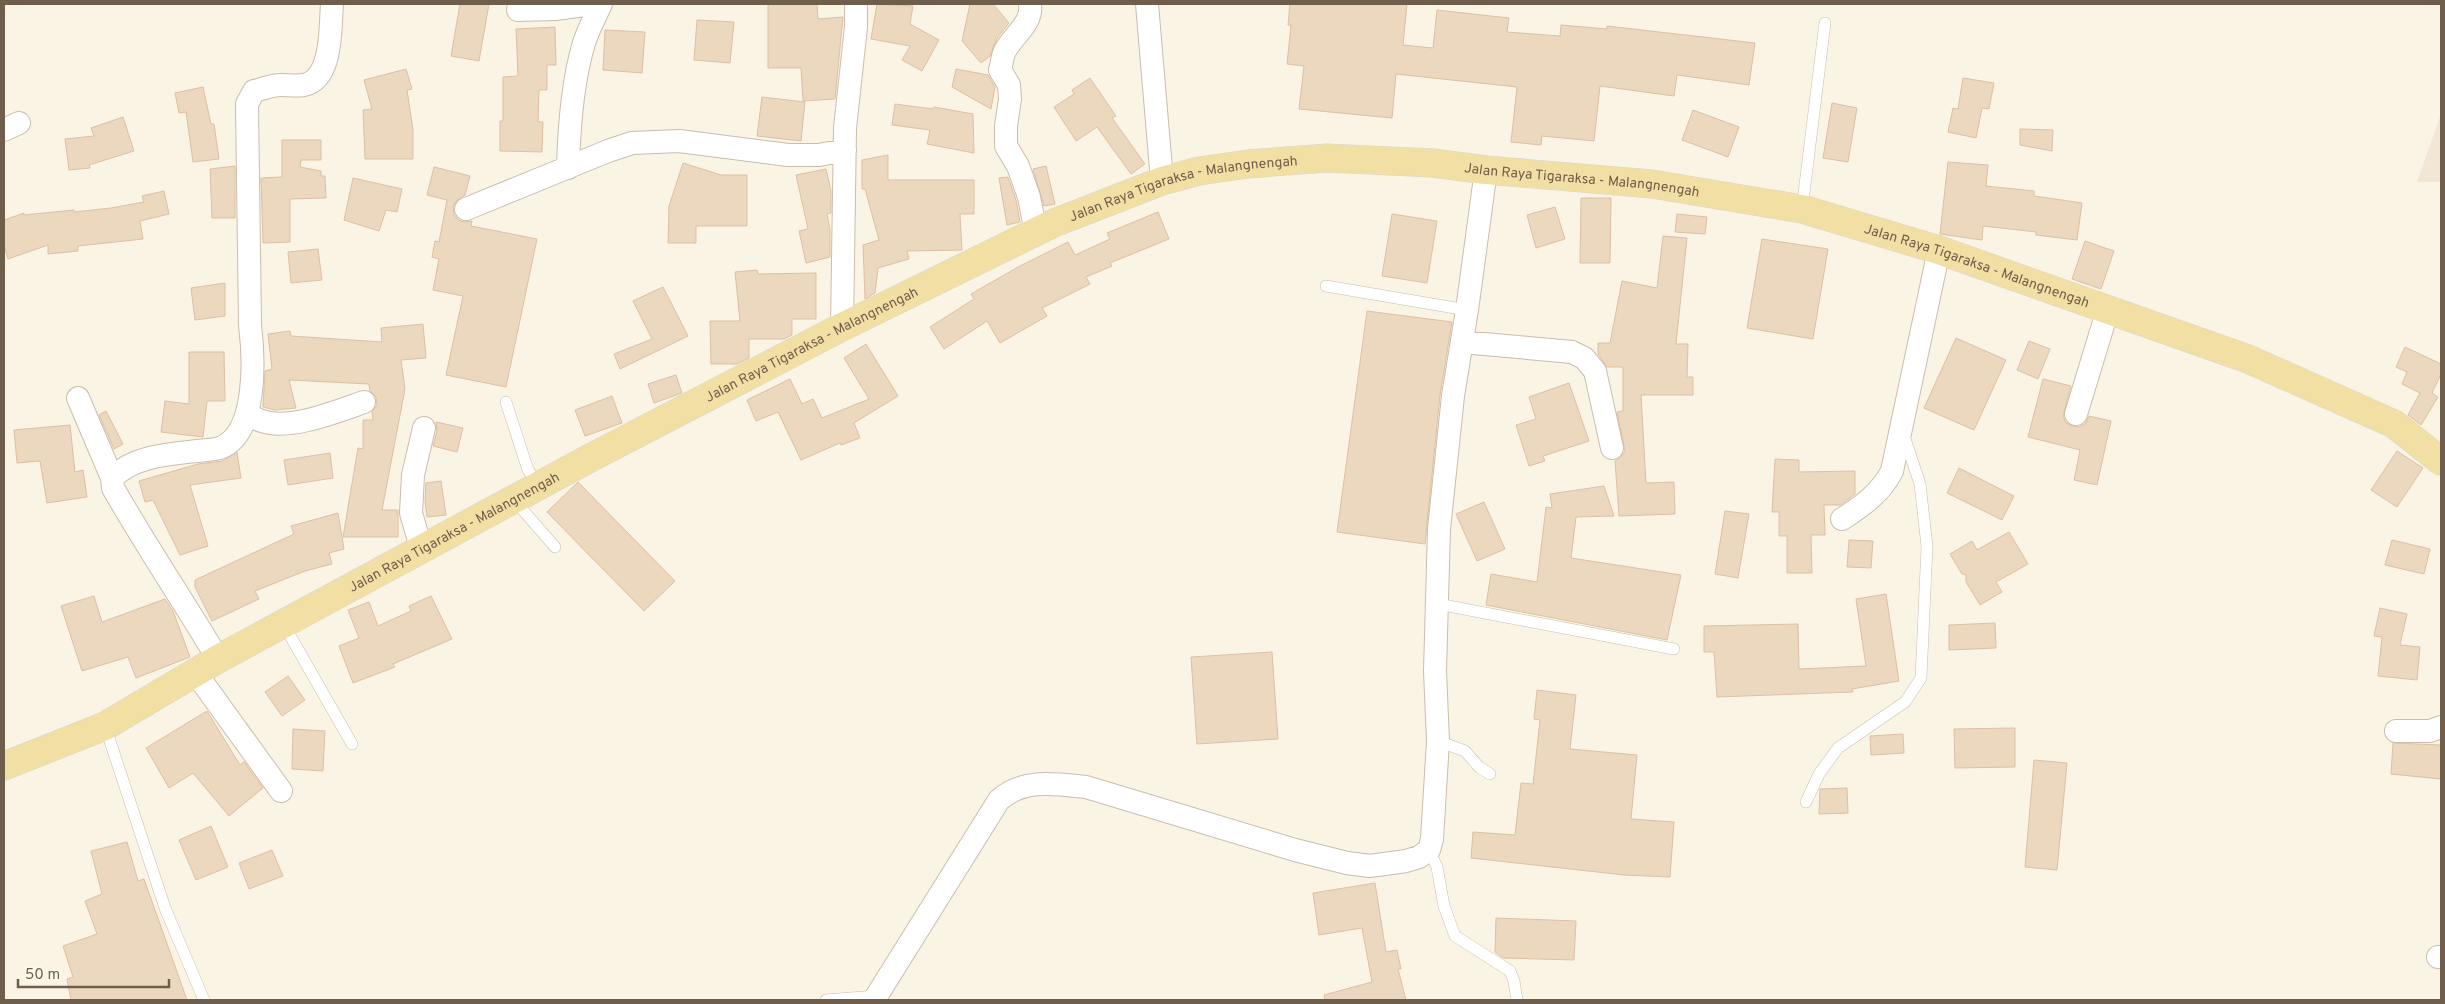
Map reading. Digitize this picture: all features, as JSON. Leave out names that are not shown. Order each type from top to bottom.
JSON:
[{"type":"main road","name":"Jalan Raya Tigaraksa - Malangnengah","points":[[4,766],[105,726],[207,666],[422,551],[592,457],[842,327],[1054,223],[1162,181],[1199,171],[1286,160],[1327,158],[1432,162],[1486,170],[1652,184],[1802,209],[1939,250],[2248,359],[2372,412],[2394,424],[2441,462]]},
{"type":"street","points":[[112,478],[121,469],[153,456],[220,448],[230,442],[248,414],[253,352],[250,325],[247,104],[254,90],[278,85],[304,85],[317,80],[323,70],[328,45],[332,4]]},
{"type":"street","points":[[519,4],[518,10],[556,9],[592,4]]},
{"type":"street","points":[[568,168],[568,130],[574,89],[584,42],[600,4]]},
{"type":"street","points":[[842,327],[845,128],[856,27],[856,4]]},
{"type":"street","points":[[1030,4],[1031,10],[1024,28],[1004,52],[1000,70],[1009,85],[1010,92],[1006,146],[1018,166],[1029,196],[1036,233]]},
{"type":"street","points":[[1147,4],[1162,181]]},
{"type":"street","points":[[466,209],[632,143],[648,141],[679,142],[788,156],[819,155],[846,150]]},
{"type":"street","points":[[875,998],[999,800],[1009,791],[1024,787],[1059,784],[1086,787],[1295,850],[1348,863],[1370,866],[1394,864],[1419,857],[1429,850],[1432,838],[1438,741],[1435,671],[1439,529],[1453,396],[1486,170]]},
{"type":"street","points":[[1842,519],[1864,505],[1887,480],[1892,471],[1939,250]]},
{"type":"street","points":[[2076,414],[2108,310]]},
{"type":"street","points":[[1462,342],[1572,352],[1584,358],[1595,371],[1612,448]]},
{"type":"street","points":[[78,398],[112,478],[113,488],[143,540],[185,603],[207,666],[281,791]]},
{"type":"street","points":[[248,414],[262,422],[292,423],[324,416],[364,402]]},
{"type":"street","points":[[422,551],[411,513],[412,475],[424,428]]},
{"type":"street","points":[[2396,731],[2430,731],[2441,727]]},
{"type":"lane","points":[[1802,209],[1825,23]]},
{"type":"lane","points":[[1326,286],[1467,310]]},
{"type":"lane","points":[[506,402],[528,470],[539,486]]},
{"type":"lane","points":[[1806,802],[1819,774],[1838,748],[1905,702],[1921,678],[1928,546],[1920,484],[1902,430]]},
{"type":"lane","points":[[514,500],[555,547]]},
{"type":"lane","points":[[1438,604],[1674,649]]},
{"type":"lane","points":[[284,625],[352,744]]},
{"type":"lane","points":[[105,726],[165,908],[204,1000]]},
{"type":"lane","points":[[1438,741],[1465,751],[1479,767],[1490,774]]},
{"type":"lane","points":[[1429,850],[1437,866],[1444,906],[1455,936],[1510,971],[1514,981],[1516,1000]]},
{"type":"lane","points":[[826,1000],[875,998]]},
{"type":"shaded area","points":[[2441,114],[2441,182],[2417,182]]},
{"type":"building","points":[[460,4],[489,4],[479,61],[451,56]]},
{"type":"building","points":[[768,4],[817,4],[818,19],[843,17],[835,99],[803,101],[801,68],[768,68]]},
{"type":"building","points":[[877,4],[913,6],[910,24],[939,40],[922,71],[902,60],[910,46],[871,39]]},
{"type":"building","points":[[970,4],[993,4],[1009,23],[997,38],[990,56],[981,63],[962,41]]},
{"type":"building","points":[[1290,4],[1407,4],[1403,45],[1433,48],[1437,10],[1509,18],[1507,32],[1560,36],[1561,25],[1607,29],[1607,26],[1755,43],[1749,85],[1677,75],[1674,96],[1600,86],[1594,141],[1542,136],[1541,145],[1511,142],[1517,87],[1396,74],[1392,118],[1299,109],[1304,66],[1287,64],[1291,25],[1288,25]]},
{"type":"building","points":[[697,20],[734,22],[730,63],[694,60]]},
{"type":"building","points":[[555,27],[556,65],[547,65],[547,90],[539,90],[538,122],[543,122],[542,152],[500,151],[500,121],[503,121],[503,77],[518,76],[516,29]]},
{"type":"building","points":[[605,30],[645,32],[642,73],[603,70]]},
{"type":"building","points":[[406,69],[412,89],[407,90],[413,130],[413,159],[365,159],[363,110],[372,109],[364,80]]},
{"type":"building","points":[[956,69],[988,75],[995,87],[991,109],[952,87]]},
{"type":"building","points":[[1090,78],[1116,116],[1112,118],[1145,164],[1131,174],[1097,127],[1076,141],[1054,107],[1074,94],[1072,90]]},
{"type":"building","points":[[1963,78],[1994,83],[1989,109],[1982,108],[1976,138],[1948,132],[1953,108],[1958,109]]},
{"type":"building","points":[[203,87],[211,124],[214,124],[219,159],[193,162],[186,112],[179,113],[175,93]]},
{"type":"building","points":[[762,97],[805,102],[801,141],[757,136]]},
{"type":"building","points":[[1832,103],[1857,108],[1848,162],[1823,158]]},
{"type":"building","points":[[895,104],[933,109],[934,107],[973,114],[974,153],[927,144],[930,130],[892,125]]},
{"type":"building","points":[[1693,110],[1739,127],[1728,157],[1682,140]]},
{"type":"building","points":[[123,117],[134,151],[89,165],[90,168],[69,170],[65,139],[94,136],[91,128]]},
{"type":"building","points":[[2020,129],[2053,130],[2052,151],[2020,145]]},
{"type":"building","points":[[282,140],[321,140],[321,160],[301,160],[300,167],[321,171],[321,176],[325,176],[326,198],[290,199],[290,242],[263,243],[261,178],[282,177]]},
{"type":"building","points":[[888,155],[888,180],[974,180],[974,214],[960,214],[962,250],[907,251],[909,259],[878,268],[875,293],[865,299],[863,245],[879,240],[865,189],[862,189],[862,160]]},
{"type":"building","points":[[1948,162],[1988,165],[1986,186],[2034,191],[2034,196],[2082,203],[2077,240],[2036,235],[2036,232],[1983,226],[1982,240],[1940,234]]},
{"type":"building","points":[[683,163],[721,175],[747,175],[747,226],[696,226],[696,243],[668,243],[669,206]]},
{"type":"building","points":[[235,166],[235,218],[212,218],[210,169]]},
{"type":"building","points":[[1046,166],[1055,204],[1044,206],[1033,169]]},
{"type":"building","points":[[434,167],[470,176],[465,195],[456,201],[453,207],[454,214],[458,220],[472,221],[471,226],[537,239],[506,387],[446,375],[463,296],[433,290],[439,259],[432,257],[435,241],[439,242],[447,200],[427,195]]},
{"type":"building","points":[[826,169],[831,191],[831,213],[827,214],[830,230],[830,257],[806,263],[799,231],[808,229],[796,175]]},
{"type":"building","points":[[1008,177],[1016,200],[1020,222],[1007,225],[999,178]]},
{"type":"building","points":[[353,178],[402,189],[397,212],[386,210],[379,231],[344,220]]},
{"type":"building","points":[[164,191],[169,214],[140,221],[143,239],[78,246],[78,251],[48,254],[48,245],[8,259],[4,245],[4,220],[24,213],[24,215],[111,208],[144,202],[142,196]]},
{"type":"building","points":[[1581,198],[1611,198],[1610,263],[1580,263]]},
{"type":"building","points":[[1555,207],[1565,239],[1536,248],[1527,215]]},
{"type":"building","points":[[1158,212],[1169,239],[1110,263],[1112,266],[1086,277],[1090,284],[1042,308],[1047,316],[1000,343],[987,321],[944,349],[930,327],[974,299],[971,294],[1018,267],[1068,242],[1075,255],[1110,239],[1107,233]]},
{"type":"building","points":[[1392,214],[1437,221],[1427,283],[1382,276]]},
{"type":"building","points":[[1677,214],[1707,217],[1705,234],[1675,232]]},
{"type":"building","points":[[1663,236],[1687,238],[1676,344],[1688,344],[1687,377],[1693,377],[1693,395],[1641,395],[1646,483],[1674,482],[1675,514],[1619,516],[1615,461],[1625,451],[1617,412],[1623,411],[1623,367],[1607,367],[1598,354],[1598,343],[1610,343],[1622,281],[1657,288]]},
{"type":"building","points":[[1762,239],[1828,249],[1813,339],[1747,328]]},
{"type":"building","points":[[2085,241],[2114,251],[2101,289],[2072,279]]},
{"type":"building","points":[[318,249],[322,280],[291,283],[288,252]]},
{"type":"building","points":[[757,270],[758,274],[816,273],[816,319],[792,319],[792,335],[784,339],[749,339],[749,358],[737,364],[711,364],[710,321],[740,321],[735,272]]},
{"type":"building","points":[[225,283],[225,316],[195,320],[191,288]]},
{"type":"building","points":[[663,287],[688,336],[620,369],[614,354],[652,339],[633,301]]},
{"type":"building","points":[[1367,311],[1452,322],[1440,395],[1425,544],[1337,532]]},
{"type":"building","points":[[423,324],[426,358],[401,360],[405,389],[382,510],[398,510],[398,537],[343,537],[358,448],[363,449],[363,420],[373,420],[372,412],[377,405],[376,397],[370,391],[369,384],[289,380],[296,408],[275,410],[263,407],[265,371],[272,369],[268,334],[290,331],[291,336],[382,342],[381,328]]},
{"type":"building","points":[[1956,338],[2006,360],[1974,430],[1924,408]]},
{"type":"building","points":[[2029,341],[2050,349],[2038,379],[2017,370]]},
{"type":"building","points":[[866,344],[898,396],[854,423],[860,438],[841,445],[840,443],[801,460],[778,412],[756,421],[747,400],[790,379],[802,404],[813,399],[822,418],[869,399],[844,358]]},
{"type":"building","points":[[2405,347],[2441,364],[2441,374],[2432,393],[2438,397],[2421,425],[2408,415],[2420,393],[2402,384],[2407,372],[2396,367]]},
{"type":"building","points":[[189,352],[224,352],[225,401],[207,401],[203,437],[161,432],[165,401],[189,404]]},
{"type":"building","points":[[676,375],[682,393],[654,403],[648,384]]},
{"type":"building","points":[[2043,379],[2071,386],[2063,416],[2066,423],[2078,427],[2085,424],[2089,416],[2111,421],[2097,485],[2074,480],[2080,450],[2028,437]]},
{"type":"building","points":[[1569,383],[1589,441],[1543,456],[1545,461],[1529,466],[1516,425],[1536,419],[1529,397]]},
{"type":"building","points":[[612,396],[622,423],[585,436],[575,410]]},
{"type":"building","points":[[106,411],[123,444],[114,449],[99,415]]},
{"type":"building","points":[[436,422],[463,428],[457,452],[433,446],[437,431]]},
{"type":"building","points":[[70,425],[75,472],[83,470],[87,497],[47,503],[40,461],[17,463],[14,430]]},
{"type":"building","points":[[2397,451],[2423,468],[2397,507],[2371,490]]},
{"type":"building","points":[[237,452],[241,478],[190,485],[208,546],[180,555],[153,500],[145,502],[139,481],[198,464],[223,461]]},
{"type":"building","points":[[330,453],[333,478],[288,485],[284,460]]},
{"type":"building","points":[[1775,459],[1799,460],[1799,472],[1855,471],[1855,494],[1840,505],[1824,505],[1825,535],[1811,535],[1812,573],[1787,573],[1787,536],[1779,536],[1779,512],[1772,512]]},
{"type":"building","points":[[1959,468],[2014,496],[2002,520],[1947,493]]},
{"type":"building","points":[[441,481],[446,515],[427,517],[425,502],[426,483]]},
{"type":"building","points":[[578,482],[675,581],[644,611],[547,512]]},
{"type":"building","points":[[1604,486],[1614,516],[1576,517],[1571,558],[1681,575],[1667,640],[1486,605],[1491,574],[1537,582],[1546,507],[1552,508],[1550,494]]},
{"type":"building","points":[[1484,502],[1505,549],[1477,561],[1456,514]]},
{"type":"building","points":[[1725,511],[1749,514],[1738,578],[1715,574]]},
{"type":"building","points":[[338,513],[344,549],[329,553],[332,564],[305,571],[255,591],[259,599],[212,621],[195,587],[195,580],[294,534],[291,526]]},
{"type":"building","points":[[2009,532],[2028,564],[1996,582],[2002,592],[1980,605],[1966,582],[1966,575],[1962,574],[1950,554],[1972,541],[1977,550]]},
{"type":"building","points":[[1849,540],[1873,541],[1871,568],[1847,567]]},
{"type":"building","points":[[2392,540],[2430,549],[2424,574],[2385,565]]},
{"type":"building","points":[[1886,594],[1899,681],[1852,689],[1853,692],[1717,697],[1714,652],[1704,652],[1704,626],[1798,624],[1799,669],[1866,666],[1856,599]]},
{"type":"building","points":[[94,596],[102,622],[165,599],[173,611],[190,657],[136,678],[128,657],[82,671],[61,606]]},
{"type":"building","points":[[431,596],[452,639],[393,664],[395,667],[353,683],[339,646],[359,638],[348,610],[369,602],[378,626],[411,611],[409,606]]},
{"type":"building","points":[[2380,608],[2407,614],[2400,645],[2420,647],[2417,680],[2378,676],[2382,637],[2374,636]]},
{"type":"building","points":[[1995,623],[1996,648],[1949,650],[1949,625]]},
{"type":"building","points":[[1272,652],[1278,739],[1197,744],[1191,657]]},
{"type":"building","points":[[288,676],[305,700],[282,716],[265,692]]},
{"type":"building","points":[[1537,690],[1576,695],[1570,749],[1637,755],[1631,819],[1674,822],[1670,877],[1624,875],[1471,858],[1473,832],[1515,835],[1521,783],[1533,784],[1540,720],[1534,719]]},
{"type":"building","points":[[207,711],[240,765],[244,762],[263,788],[229,816],[193,773],[169,788],[146,748]]},
{"type":"building","points":[[2015,728],[2015,767],[1955,768],[1954,729]]},
{"type":"building","points":[[293,729],[325,731],[323,771],[292,769]]},
{"type":"building","points":[[1903,734],[1904,753],[1871,755],[1870,736]]},
{"type":"building","points":[[2393,743],[2441,745],[2441,779],[2391,774]]},
{"type":"building","points":[[2034,760],[2067,763],[2057,870],[2025,867]]},
{"type":"building","points":[[1847,788],[1848,813],[1819,814],[1820,789]]},
{"type":"building","points":[[211,826],[228,867],[196,880],[179,840]]},
{"type":"building","points":[[127,842],[138,881],[144,879],[187,1000],[71,1000],[67,979],[73,977],[63,946],[97,934],[85,901],[102,894],[91,851]]},
{"type":"building","points":[[272,850],[283,876],[249,889],[239,863]]},
{"type":"building","points":[[1375,883],[1386,952],[1397,950],[1401,969],[1398,969],[1406,1000],[1325,1000],[1324,995],[1372,982],[1362,928],[1319,935],[1313,893]]},
{"type":"building","points":[[1496,918],[1576,921],[1574,960],[1503,958],[1495,952]]}]
